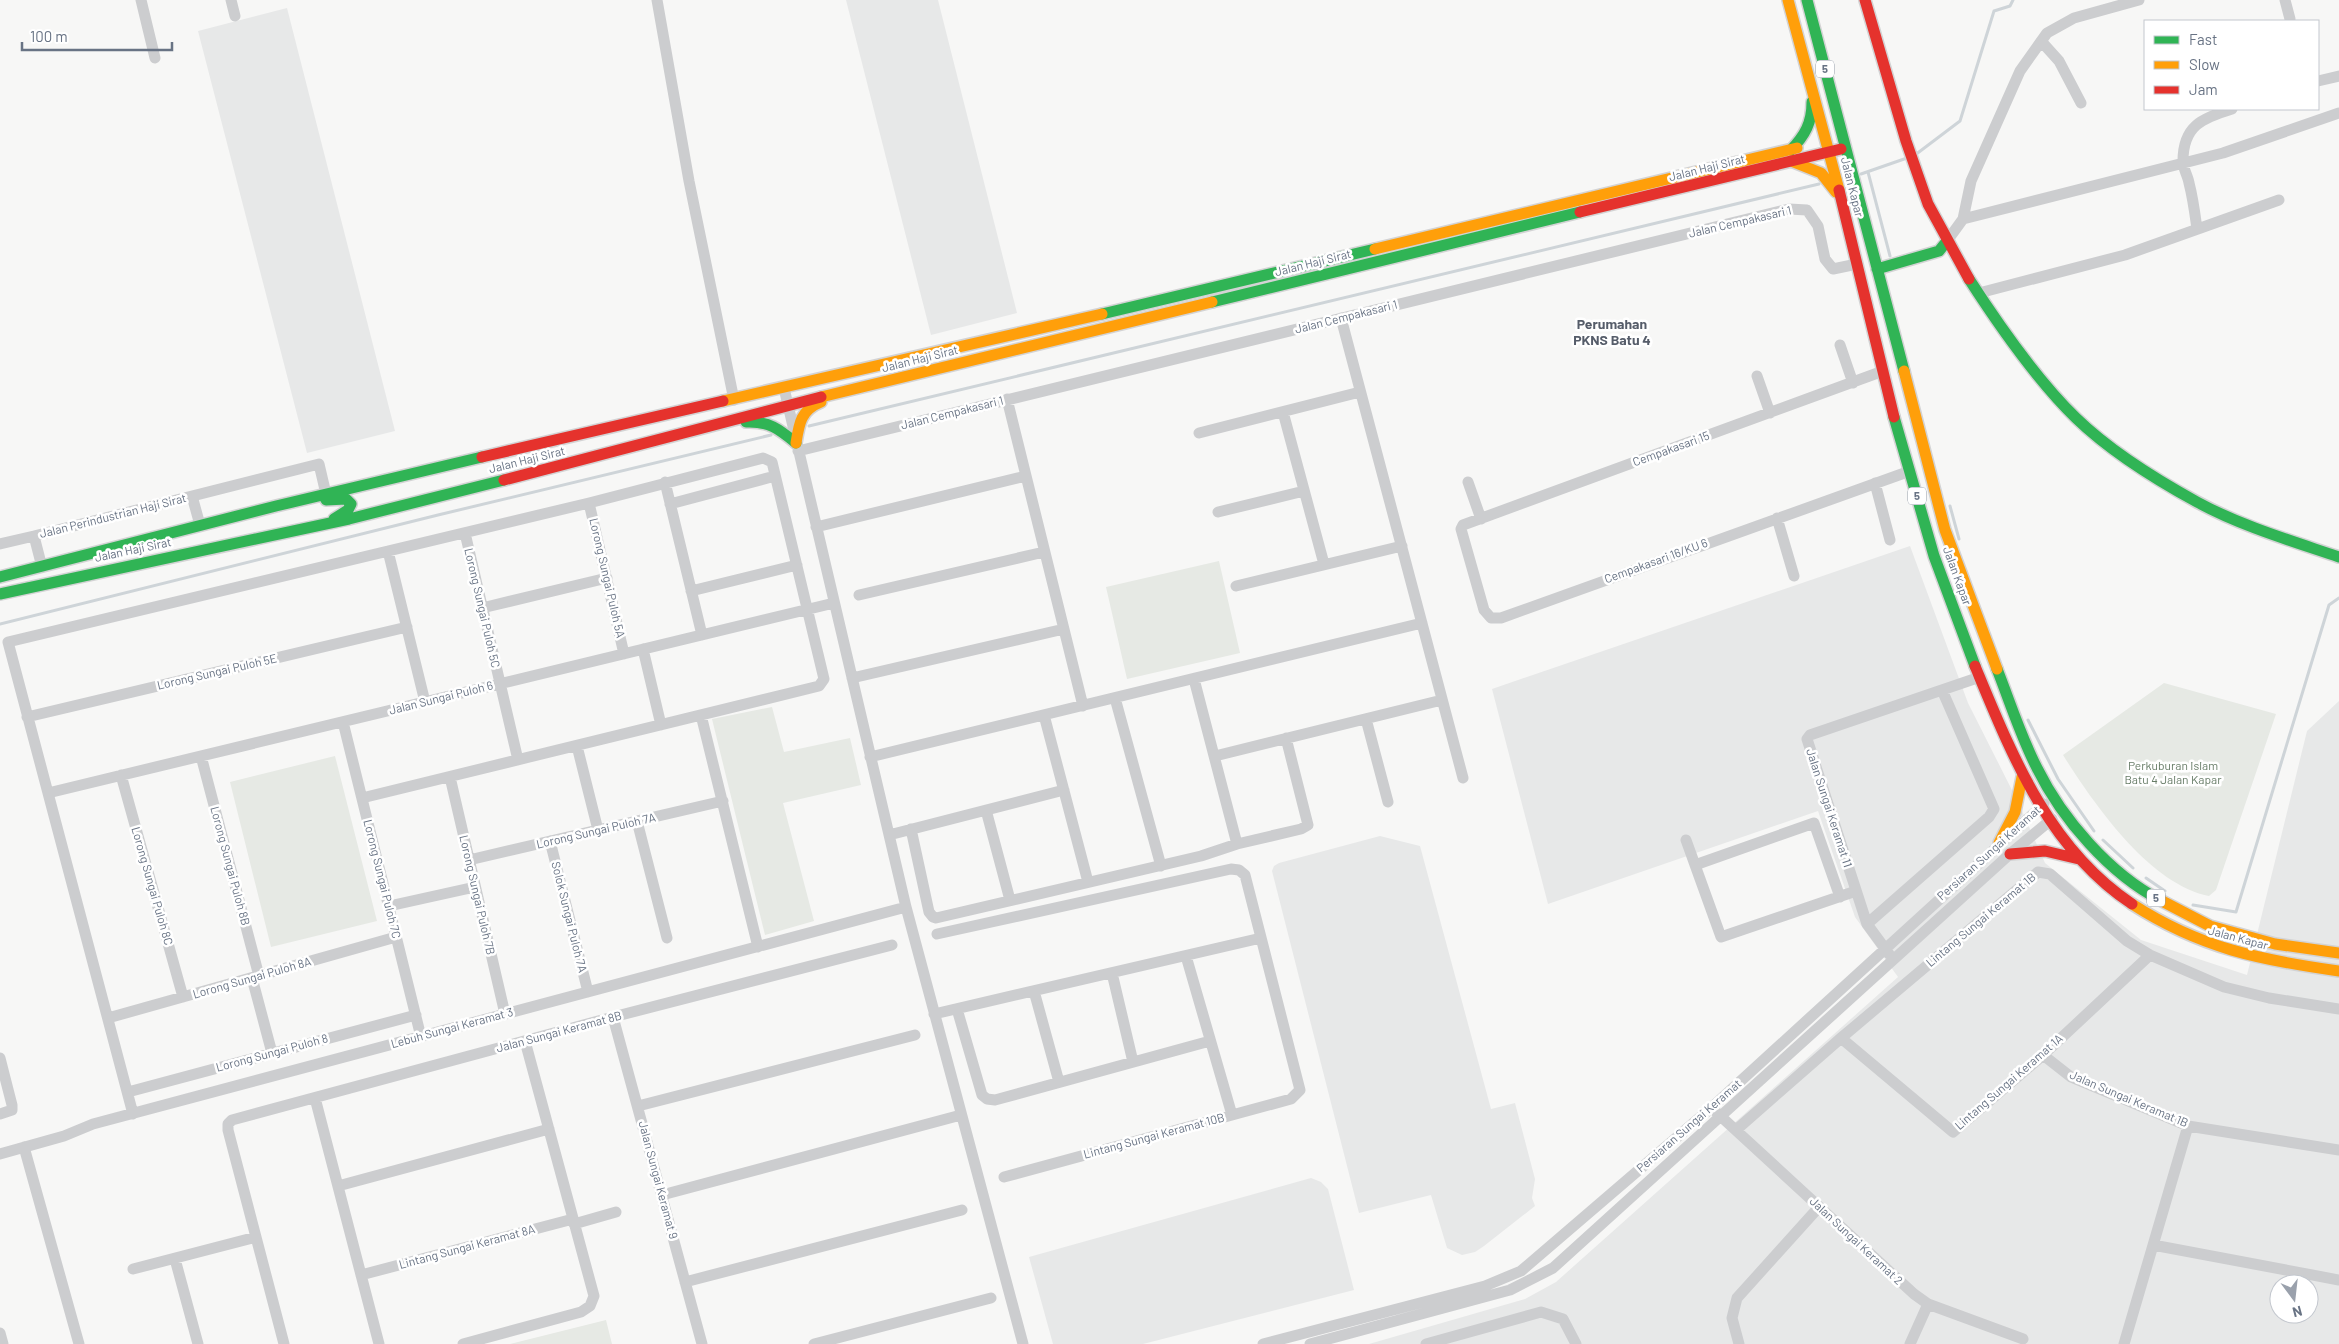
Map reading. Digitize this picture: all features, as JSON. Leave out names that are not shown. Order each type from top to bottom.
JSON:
[{"type":"main road","points":[[1789,2],[1807,0]]},
{"type":"main road","name":"Jalan Kapar","points":[[1807,0],[1945,530],[2037,769],[2054,797],[2090,844],[2112,866],[2152,896],[2202,922],[2275,944],[2339,954]]},
{"type":"main road","points":[[1865,0],[1906,141],[1928,204],[1978,293],[2039,377],[2076,418],[2120,455],[2198,503],[2272,534],[2339,557]]},
{"type":"main road","name":"Jalan Kapar","points":[[1789,2],[1842,201],[1883,371],[1934,557],[1980,677],[2022,777],[2040,807],[2079,859],[2099,879],[2135,908],[2190,938],[2220,949],[2274,962],[2339,971]]},
{"type":"main road","points":[[1812,88],[1812,119],[1791,156],[1822,173],[1833,185],[1842,201]]},
{"type":"main road","name":"Jalan Haji Sirat","points":[[0,594],[306,529],[480,486],[788,405],[1844,143]]},
{"type":"main road","name":"Jalan Haji Sirat","points":[[0,577],[276,506],[470,460],[1791,156]]},
{"type":"main road","points":[[1877,269],[1939,251],[1947,240]]},
{"type":"main road","points":[[797,447],[799,420],[803,411],[813,405],[904,377]]},
{"type":"main road","points":[[681,433],[763,420],[776,424],[797,447]]},
{"type":"main road","points":[[470,460],[427,475],[418,480],[416,486],[418,491],[425,493],[480,486]]},
{"type":"main road","points":[[276,506],[335,498],[346,499],[351,504],[342,515],[306,529]]},
{"type":"main road","points":[[1999,844],[2015,817],[2019,804],[2022,777]]},
{"type":"main road","points":[[2010,854],[2034,849],[2053,851],[2079,859]]},
{"type":"street","points":[[141,0],[155,58]]},
{"type":"street","points":[[231,0],[235,16]]},
{"type":"street","points":[[657,0],[689,181],[734,400]]},
{"type":"street","points":[[1947,240],[1963,219],[1971,181],[2020,71],[2047,33],[2074,18],[2139,0]]},
{"type":"street","points":[[2285,0],[2290,19]]},
{"type":"street","points":[[2041,41],[2063,68],[2081,103]]},
{"type":"street","points":[[2319,81],[2339,76]]},
{"type":"street","points":[[2197,229],[2189,181],[2182,163],[2187,135],[2192,128],[2213,114],[2228,110]]},
{"type":"street","points":[[1963,219],[2223,153],[2339,113]]},
{"type":"street","points":[[1978,293],[2125,255],[2279,200]]},
{"type":"street","name":"Jalan Cempakasari 1","points":[[797,447],[1007,399],[1789,208],[1807,210],[1818,226],[1825,259],[1833,269],[1857,264]]},
{"type":"street","points":[[1341,318],[1463,778]]},
{"type":"street","points":[[1840,345],[1853,383]]},
{"type":"street","name":"Cempakasari 15","points":[[1461,530],[1463,525],[1883,371]]},
{"type":"street","points":[[1757,376],[1770,413]]},
{"type":"street","points":[[784,388],[906,907],[1023,1344]]},
{"type":"street","points":[[1199,433],[1360,392]]},
{"type":"street","points":[[1007,399],[1083,706]]},
{"type":"street","points":[[1283,412],[1324,564]]},
{"type":"street","points":[[134,1114],[8,642],[589,503],[763,458],[772,462],[824,679],[819,686],[362,798]]},
{"type":"street","name":"Jalan Perindustrian Haji Sirat","points":[[0,544],[319,464],[326,494]]},
{"type":"street","name":"Cempakasari 16/KU 6","points":[[1461,530],[1484,610],[1487,615],[1495,618],[1910,471]]},
{"type":"street","points":[[670,504],[776,476]]},
{"type":"street","points":[[816,527],[1026,476]]},
{"type":"street","points":[[665,482],[702,635]]},
{"type":"street","points":[[1468,482],[1481,519]]},
{"type":"street","points":[[1875,483],[1890,540]]},
{"type":"street","points":[[1218,512],[1304,491]]},
{"type":"street","name":"Jalan Perindustrian Haji Sirat","points":[[192,496],[200,525]]},
{"type":"street","name":"Lorong Sungai Puloh 5A","points":[[589,503],[624,654]]},
{"type":"street","points":[[1777,518],[1794,576]]},
{"type":"street","name":"Lorong Sungai Puloh 5C","points":[[465,532],[518,760]]},
{"type":"street","name":"Jalan Perindustrian Haji Sirat","points":[[34,536],[42,567]]},
{"type":"street","points":[[1236,586],[1402,546]]},
{"type":"street","points":[[388,551],[425,702]]},
{"type":"street","points":[[859,595],[1044,552]]},
{"type":"street","points":[[691,591],[797,565]]},
{"type":"street","points":[[482,608],[607,578]]},
{"type":"street","name":"Jalan Sungai Puloh 6","points":[[48,793],[834,603]]},
{"type":"street","points":[[870,757],[1422,623]]},
{"type":"street","name":"Lorong Sungai Puloh 5E","points":[[27,717],[407,627]]},
{"type":"street","points":[[852,678],[1064,629]]},
{"type":"street","points":[[643,649],[661,725]]},
{"type":"street","name":"Jalan Sungai Keramat 11","points":[[1894,959],[1884,950],[1867,924],[1807,739],[1810,735],[1980,677]]},
{"type":"street","points":[[1194,678],[1237,844]]},
{"type":"street","points":[[1867,924],[1989,817],[1994,809],[1942,690]]},
{"type":"street","points":[[1115,698],[1161,866]]},
{"type":"street","points":[[1215,756],[1442,700]]},
{"type":"street","points":[[701,715],[758,946]]},
{"type":"street","points":[[1044,715],[1088,882]]},
{"type":"street","points":[[1366,719],[1388,802]]},
{"type":"street","name":"Lorong Sungai Puloh 7C","points":[[343,722],[421,1037]]},
{"type":"street","points":[[911,829],[929,912],[933,917],[1161,866],[1202,856],[1237,844],[1301,829],[1308,825],[1286,738]]},
{"type":"street","points":[[577,746],[598,830]]},
{"type":"street","name":"Lorong Sungai Puloh 8B","points":[[201,756],[272,1053]]},
{"type":"street","name":"Lorong Sungai Puloh 8C","points":[[121,775],[183,997]]},
{"type":"street","name":"Lorong Sungai Puloh 7B","points":[[450,777],[505,1014]]},
{"type":"street","points":[[889,835],[1064,790]]},
{"type":"street","name":"Persiaran Sungai Keramat","points":[[1264,1344],[1485,1286],[1521,1272],[1711,1108],[1999,844],[2054,797]]},
{"type":"street","name":"Lorong Sungai Puloh 7A","points":[[469,860],[723,801]]},
{"type":"street","points":[[986,810],[1010,900]]},
{"type":"street","name":"Persiaran Sungai Keramat","points":[[1310,1344],[1510,1290],[1534,1280],[1553,1268],[2010,854],[2064,811]]},
{"type":"street","points":[[636,821],[667,938]]},
{"type":"street","points":[[1695,865],[1814,824],[1840,897]]},
{"type":"street","points":[[1686,840],[1720,937],[1856,891]]},
{"type":"street","name":"Solok Sungai Puloh 7A","points":[[550,842],[588,992]]},
{"type":"street","points":[[934,1014],[1261,938],[1245,875],[1239,870],[1231,869],[937,934]]},
{"type":"street","name":"Lintang Sungai Keramat 1B","points":[[1736,1130],[1841,1038],[2038,872],[2050,874],[2127,941],[2150,954],[2224,987],[2269,998],[2339,1009]]},
{"type":"street","points":[[389,906],[475,887]]},
{"type":"street","name":"Lebuh Sungai Keramat 3","points":[[0,1154],[134,1114],[906,907]]},
{"type":"street","name":"Lorong Sungai Puloh 8A","points":[[108,1018],[396,937]]},
{"type":"street","name":"Lintang Sungai Keramat 10B","points":[[1004,1177],[1291,1099],[1300,1090],[1261,938]]},
{"type":"street","name":"Jalan Sungai Keramat 8B","points":[[256,1237],[228,1130],[228,1124],[232,1120],[614,1017],[892,945]]},
{"type":"street","name":"Lintang Sungai Keramat 1A","points":[[1841,1038],[1954,1132],[2043,1055],[2150,954]]},
{"type":"street","points":[[1186,956],[1232,1115]]},
{"type":"street","points":[[1112,973],[1133,1062]]},
{"type":"street","points":[[1034,991],[1059,1082]]},
{"type":"street","points":[[957,1009],[982,1095],[987,1099],[995,1100],[1210,1041]]},
{"type":"street","name":"Lorong Sungai Puloh 8","points":[[128,1092],[416,1015]]},
{"type":"street","name":"Jalan Sungai Keramat 9","points":[[614,1017],[702,1344]]},
{"type":"street","points":[[638,1106],[915,1035]]},
{"type":"street","points":[[462,1344],[582,1312],[590,1306],[594,1296],[525,1041]]},
{"type":"street","name":"Jalan Sungai Keramat 1B","points":[[2043,1055],[2071,1077],[2188,1126],[2339,1150]]},
{"type":"street","points":[[0,1058],[12,1110],[0,1114]]},
{"type":"street","points":[[315,1098],[379,1344]]},
{"type":"street","name":"Jalan Sungai Keramat 2","points":[[1711,1108],[1914,1294],[1928,1304],[2023,1339]]},
{"type":"street","points":[[662,1195],[961,1115]]},
{"type":"street","points":[[2124,1344],[2188,1126]]},
{"type":"street","points":[[338,1186],[549,1129]]},
{"type":"street","points":[[24,1147],[79,1344]]},
{"type":"street","points":[[1739,1344],[1732,1318],[1737,1298],[1820,1207]]},
{"type":"street","points":[[685,1282],[962,1210]]},
{"type":"street","name":"Lintang Sungai Keramat 8A","points":[[361,1275],[616,1212]]},
{"type":"street","points":[[133,1269],[256,1237],[284,1344]]},
{"type":"street","points":[[2153,1245],[2339,1280]]},
{"type":"street","points":[[175,1259],[198,1344]]},
{"type":"street","points":[[814,1344],[991,1298]]},
{"type":"street","points":[[1910,1344],[1928,1304]]},
{"type":"street","points":[[1426,1344],[1541,1312],[1563,1319],[1576,1344]]},
{"type":"street","points":[[0,1334],[3,1344]]},
{"type":"shaded area","points":[[846,0],[938,0],[1017,313],[931,335]]},
{"type":"shaded area","points":[[287,8],[395,431],[307,453],[198,31]]},
{"type":"shaded area","points":[[1910,546],[1968,703],[2019,804],[2045,863],[2141,940],[2247,975],[2307,731],[2339,701],[2339,1344],[1369,1344],[1525,1299],[1556,1282],[1898,977],[1855,917],[1818,811],[1548,904],[1492,689]]},
{"type":"shaded area","points":[[1380,836],[1420,846],[1491,1109],[1515,1103],[1535,1179],[1532,1198],[1535,1206],[1484,1246],[1475,1252],[1462,1255],[1447,1248],[1431,1195],[1359,1213],[1272,871],[1274,866],[1279,863]]},
{"type":"shaded area","points":[[1311,1178],[1321,1182],[1328,1189],[1354,1290],[1143,1344],[1053,1344],[1029,1257]]},
{"type":"green space","points":[[1219,561],[1240,653],[1127,679],[1106,587]]},
{"type":"green space","name":"Perkuburan Islam Batu 4 Jalan Kapar","points":[[2164,683],[2276,714],[2216,890],[2209,896],[2187,889],[2165,876],[2145,859],[2107,818],[2063,755]]},
{"type":"green space","points":[[772,707],[784,752],[850,738],[861,785],[783,803],[814,921],[765,935],[712,719]]},
{"type":"green space","points":[[335,756],[377,921],[271,947],[230,782]]},
{"type":"green space","points":[[606,1320],[612,1344],[510,1344]]},
{"type":"waterway","points":[[1915,155],[1960,121],[1994,11],[2010,6],[2013,0]]},
{"type":"waterway","points":[[1861,174],[1907,158]]},
{"type":"waterway","points":[[1868,172],[1890,256]]},
{"type":"waterway","points":[[809,426],[1819,184]]},
{"type":"waterway","points":[[0,624],[438,515],[771,435]]},
{"type":"waterway","points":[[1950,506],[1959,539]]},
{"type":"waterway","points":[[2193,905],[2236,912],[2329,605],[2339,598]]},
{"type":"waterway","points":[[2028,720],[2058,779],[2094,831]]},
{"type":"waterway","points":[[2103,840],[2133,868]]},
{"type":"waterway","points":[[2146,878],[2165,891]]},
{"type":"traffic: fast","points":[[1807,0],[1904,371]]},
{"type":"traffic: fast","points":[[1791,150],[1807,128],[1811,116],[1812,102]]},
{"type":"traffic: fast","points":[[1212,302],[1580,212]]},
{"type":"traffic: fast","points":[[1877,269],[1939,251],[1947,241]]},
{"type":"traffic: fast","points":[[1102,314],[1375,249]]},
{"type":"traffic: fast","points":[[1969,279],[2006,333],[2047,387],[2076,418],[2104,442],[2165,484],[2214,511],[2339,557]]},
{"type":"traffic: fast","points":[[1894,417],[1934,556],[1975,666]]},
{"type":"traffic: fast","points":[[746,422],[761,423],[773,427],[796,443]]},
{"type":"traffic: fast","points":[[0,577],[276,506],[482,457]]},
{"type":"traffic: fast","points":[[0,594],[349,519],[504,480]]},
{"type":"traffic: fast","points":[[326,500],[346,499],[351,504],[348,510],[334,519]]},
{"type":"traffic: fast","points":[[1997,669],[2031,756],[2047,787],[2060,806],[2089,843],[2123,876],[2160,900]]},
{"type":"traffic: slow","points":[[1788,0],[1839,190]]},
{"type":"traffic: slow","points":[[1375,249],[1797,148]]},
{"type":"traffic: slow","points":[[1791,161],[1821,173],[1836,192]]},
{"type":"traffic: slow","points":[[821,397],[1212,302]]},
{"type":"traffic: slow","points":[[723,401],[1102,314]]},
{"type":"traffic: slow","points":[[1904,371],[1945,530],[1997,669]]},
{"type":"traffic: slow","points":[[796,443],[798,429],[805,413],[821,402]]},
{"type":"traffic: slow","points":[[1999,843],[2015,812],[2022,777]]},
{"type":"traffic: slow","points":[[2160,900],[2210,926],[2275,944],[2339,953]]},
{"type":"traffic: slow","points":[[2132,904],[2182,931],[2231,950],[2257,957],[2339,971]]},
{"type":"traffic: jam","points":[[1865,0],[1906,141],[1928,204],[1969,279]]},
{"type":"traffic: jam","points":[[1580,212],[1841,149]]},
{"type":"traffic: jam","points":[[1839,190],[1894,417]]},
{"type":"traffic: jam","points":[[504,480],[821,397]]},
{"type":"traffic: jam","points":[[482,457],[723,401]]},
{"type":"traffic: jam","points":[[1975,666],[2019,766],[2055,828],[2077,856],[2103,881],[2132,904]]},
{"type":"traffic: jam","points":[[2010,854],[2045,851],[2079,859]]},
{"type":"district","name":"Perumahan PKNS Batu 4","points":[[1612,332]]}]
